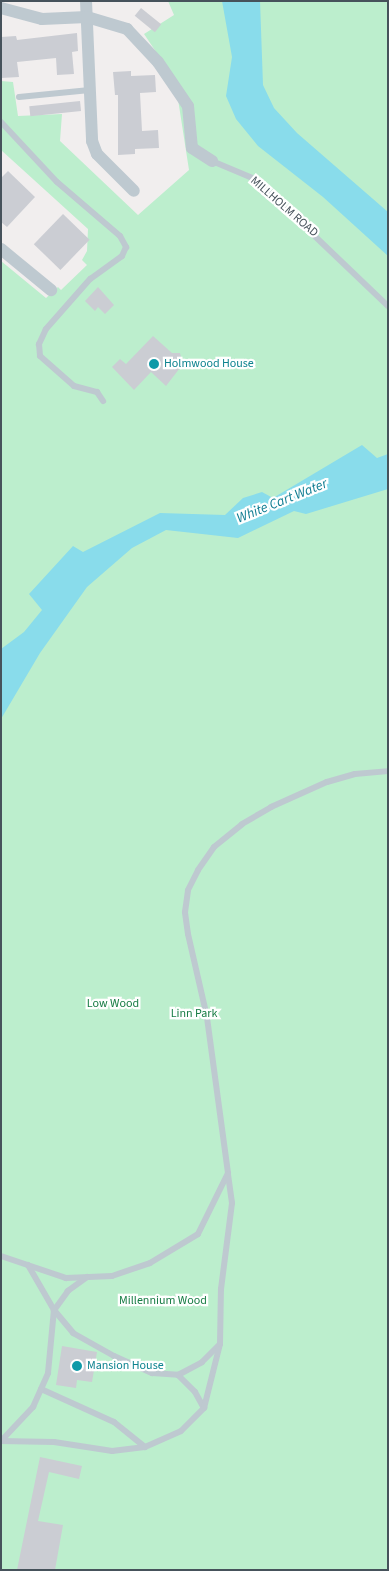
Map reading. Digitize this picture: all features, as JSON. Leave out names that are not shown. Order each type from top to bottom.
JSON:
[{"type":"street","points":[[86,1],[92,141],[97,154],[134,191]]},
{"type":"street","name":"MILLHOLM ROAD","points":[[1,8],[42,19],[87,17],[127,29],[158,62],[188,106],[192,148],[212,161]]},
{"type":"street","points":[[1,249],[50,290]]},
{"type":"lane","points":[[19,97],[90,90]]},
{"type":"lane","points":[[1,122],[57,182],[120,236],[126,247],[122,256],[84,286],[46,329],[39,344],[40,356],[74,386],[97,392],[103,401]]},
{"type":"lane","name":"MILLHOLM ROAD","points":[[212,161],[255,179],[388,306]]},
{"type":"lane","points":[[1,1441],[54,1442],[112,1451],[145,1447],[181,1431],[204,1408],[220,1344],[221,1288],[232,1203],[207,1017],[188,934],[185,912],[188,890],[198,870],[214,846],[242,824],[271,807],[327,782],[354,774],[388,771]]},
{"type":"lane","points":[[1,1256],[66,1278],[112,1276],[150,1263],[198,1234],[228,1173]]},
{"type":"lane","points":[[28,1265],[54,1310],[73,1332],[114,1356],[152,1373],[178,1375],[202,1362],[220,1344]]},
{"type":"lane","points":[[1,1441],[33,1407],[48,1373],[54,1310],[68,1292],[88,1277]]},
{"type":"lane","points":[[178,1375],[195,1392],[204,1408]]},
{"type":"lane","points":[[41,1389],[114,1422],[145,1447]]},
{"type":"green space","name":"Linn Park","points":[[168,1],[388,1],[388,1570],[1,1570],[1,261],[46,298],[58,287],[61,290],[87,265],[82,260],[87,251],[88,229],[1,150],[1,81],[13,82],[18,116],[62,114],[60,141],[138,215],[189,170],[175,80],[144,34],[174,15]]},
{"type":"water","points":[[222,1],[260,1],[263,85],[274,108],[297,133],[388,212],[388,256],[323,197],[258,146],[236,119],[226,96],[232,57]]},
{"type":"water","name":"White Cart Water","points":[[362,445],[377,458],[388,454],[388,489],[306,514],[294,511],[238,538],[166,530],[132,548],[87,587],[40,653],[1,719],[1,649],[24,632],[42,610],[29,594],[73,546],[83,552],[160,513],[225,515],[243,498],[262,492],[273,498]]},
{"type":"building","points":[[141,8],[161,24],[155,32],[135,16]]},
{"type":"building","points":[[77,33],[78,51],[72,52],[74,74],[57,75],[56,58],[17,62],[19,77],[1,78],[1,37],[16,36],[17,40]]},
{"type":"building","points":[[131,71],[131,76],[155,75],[156,92],[140,93],[142,131],[158,130],[159,148],[135,149],[135,154],[118,155],[118,95],[115,95],[113,72]]},
{"type":"building","points":[[80,101],[81,111],[30,116],[29,106]]},
{"type":"building","points":[[8,171],[35,197],[7,227],[1,222],[1,178]]},
{"type":"building","points":[[63,214],[90,240],[60,270],[34,244]]},
{"type":"building","points":[[98,287],[114,305],[105,314],[98,307],[95,311],[85,301]]},
{"type":"building","name":"Holmwood House","points":[[153,336],[172,353],[180,353],[183,364],[166,386],[151,372],[134,390],[112,367],[120,359],[126,364]]},
{"type":"building","name":"Mansion House","points":[[62,1346],[97,1352],[92,1382],[77,1380],[76,1388],[56,1385]]},
{"type":"building","points":[[40,1457],[82,1466],[79,1479],[49,1472],[38,1521],[63,1525],[55,1570],[17,1570]]},
{"type":"place","name":"Holmwood House","points":[[154,364]]},
{"type":"place","name":"Mansion House","points":[[77,1366]]},
{"type":"park label","name":"Low Wood","points":[[113,1004]]},
{"type":"park label","name":"Millennium Wood","points":[[163,1301]]}]
